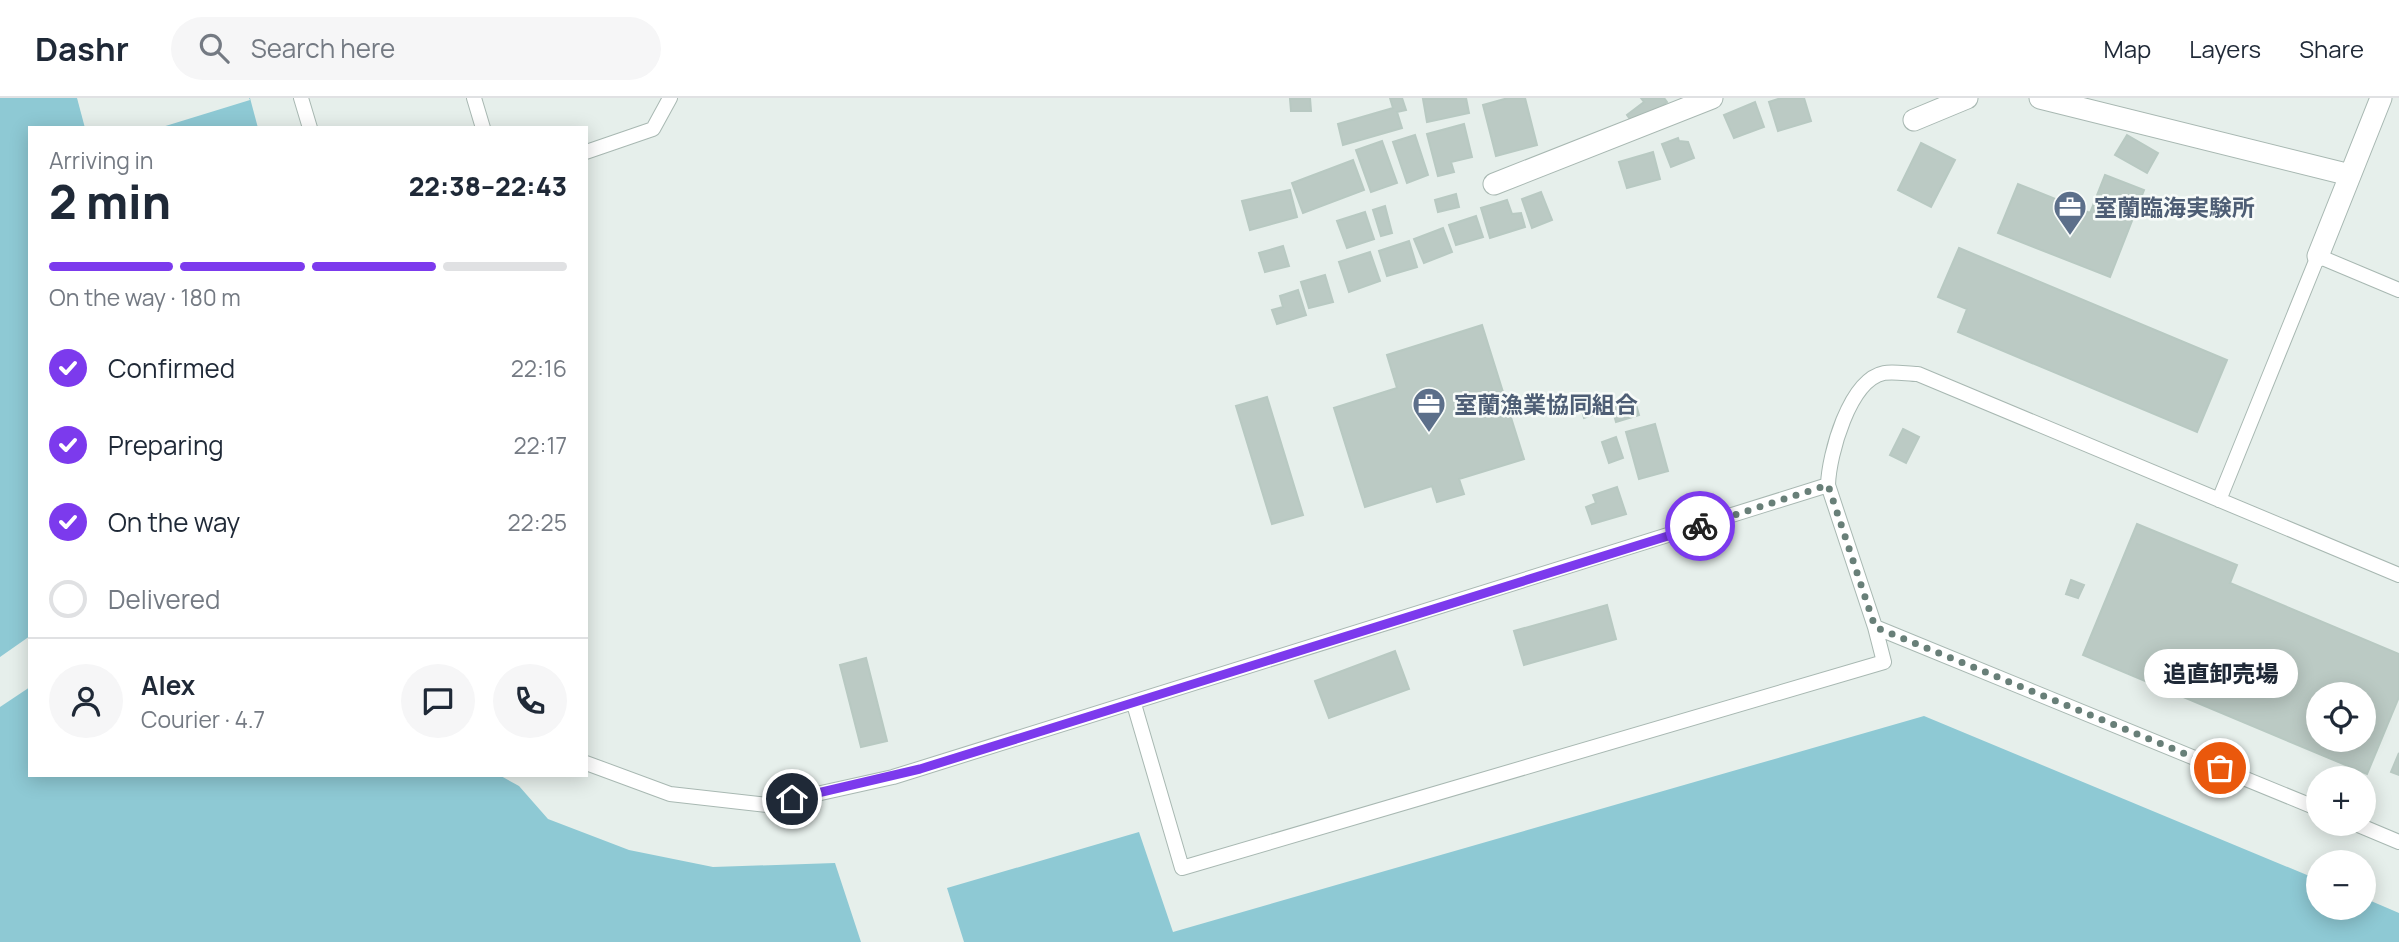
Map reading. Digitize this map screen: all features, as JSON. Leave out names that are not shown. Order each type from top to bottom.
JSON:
[{"type":"street","points":[[1494,184],[1712,98]]},
{"type":"street","points":[[1913,120],[1967,98]]},
{"type":"street","points":[[2039,98],[2350,175]]},
{"type":"street","points":[[2318,256],[2381,98]]},
{"type":"lane","points":[[301,98],[309,126]]},
{"type":"lane","points":[[474,98],[482,126]]},
{"type":"lane","points":[[588,151],[653,129],[670,98]]},
{"type":"lane","points":[[2219,500],[2318,256],[2399,290]]},
{"type":"lane","points":[[1134,704],[1182,868],[1884,662],[1828,485],[1829,461],[1857,392],[1883,373],[1917,374],[2399,575]]},
{"type":"lane","points":[[588,764],[670,794],[766,805],[893,777],[1134,704],[1828,485]]},
{"type":"lane","points":[[1875,627],[2306,804]]},
{"type":"lane","points":[[2376,832],[2399,842]]},
{"type":"water","points":[[0,98],[250,98],[257,126],[28,126],[28,637],[0,657]]},
{"type":"water","points":[[28,688],[28,777],[503,777],[519,786],[548,819],[629,850],[713,867],[835,863],[861,942],[0,942],[0,707]]},
{"type":"water","points":[[1924,716],[2306,875],[2306,920],[2376,920],[2376,903],[2399,913],[2399,942],[964,942],[947,888],[1139,832],[1173,932]]},
{"type":"pier","points":[[77,98],[250,100],[166,126],[84,126]]},
{"type":"building","points":[[1310,98],[1311,111],[1291,111],[1290,99]]},
{"type":"building","points":[[1390,98],[1402,98],[1406,110],[1397,112],[1402,128],[1343,145],[1338,124],[1393,108]]},
{"type":"building","points":[[1466,98],[1469,113],[1427,122],[1423,99]]},
{"type":"building","points":[[1508,98],[1525,98],[1537,145],[1496,156],[1483,105]]},
{"type":"building","points":[[1641,98],[1664,98],[1667,102],[1635,126],[1627,115],[1644,102]]},
{"type":"building","points":[[1781,98],[1804,98],[1811,121],[1778,131],[1769,102]]},
{"type":"building","points":[[1755,102],[1764,127],[1734,138],[1724,115]]},
{"type":"building","points":[[1464,124],[1472,157],[1451,162],[1454,172],[1438,176],[1427,134]]},
{"type":"building","points":[[1415,135],[1428,175],[1407,183],[1393,142]]},
{"type":"building","points":[[2127,135],[2158,153],[2147,173],[2115,155]]},
{"type":"building","points":[[1678,138],[1679,141],[1688,142],[1694,158],[1671,167],[1662,144]]},
{"type":"building","points":[[1382,141],[1397,183],[1371,192],[1356,150]]},
{"type":"building","points":[[1921,143],[1955,160],[1931,207],[1898,190]]},
{"type":"building","points":[[1653,152],[1660,179],[1627,188],[1619,162]]},
{"type":"building","points":[[1353,160],[1364,190],[1303,213],[1292,183]]},
{"type":"building","points":[[2105,175],[2144,190],[2110,277],[1998,233],[2018,184],[2090,213]]},
{"type":"building","points":[[1290,190],[1297,217],[1250,230],[1242,201]]},
{"type":"building","points":[[1541,192],[1552,220],[1532,228],[1522,199]]},
{"type":"building","points":[[1456,194],[1459,207],[1438,212],[1435,200]]},
{"type":"building","points":[[1507,200],[1512,214],[1521,213],[1525,227],[1490,238],[1481,208]]},
{"type":"building","points":[[1385,206],[1392,233],[1381,236],[1373,210]]},
{"type":"building","points":[[1365,212],[1374,239],[1347,248],[1337,221]]},
{"type":"building","points":[[1476,216],[1483,237],[1456,245],[1449,225]]},
{"type":"building","points":[[1443,228],[1452,252],[1424,263],[1414,239]]},
{"type":"building","points":[[1409,241],[1417,267],[1387,276],[1379,251]]},
{"type":"building","points":[[1283,246],[1289,266],[1265,272],[1259,253]]},
{"type":"building","points":[[1959,248],[2227,360],[2197,432],[1958,332],[1967,309],[1938,297]]},
{"type":"building","points":[[1370,252],[1380,281],[1349,292],[1339,262]]},
{"type":"building","points":[[1325,275],[1333,302],[1309,308],[1301,282]]},
{"type":"building","points":[[1298,290],[1306,315],[1277,324],[1272,310],[1283,307],[1280,296]]},
{"type":"building","name":"室蘭漁業協同組合","points":[[1482,325],[1524,459],[1459,479],[1464,494],[1437,502],[1432,486],[1365,507],[1334,408],[1397,388],[1387,355]]},
{"type":"building","points":[[1267,397],[1303,515],[1272,524],[1236,406]]},
{"type":"building","points":[[1635,401],[1639,415],[1616,422],[1612,408]]},
{"type":"building","points":[[1595,403],[1598,413],[1584,418],[1581,407]]},
{"type":"building","points":[[1655,424],[1668,471],[1639,479],[1626,432]]},
{"type":"building","points":[[1903,429],[1919,437],[1906,463],[1890,455]]},
{"type":"building","points":[[1616,437],[1623,458],[1609,463],[1602,442]]},
{"type":"building","points":[[1617,487],[1626,514],[1592,524],[1586,507],[1596,503],[1593,495]]},
{"type":"building","points":[[2137,524],[2237,565],[2230,583],[2399,654],[2399,697],[2370,766],[2348,766],[2314,752],[2376,752],[2376,682],[2306,682],[2306,748],[2083,655]]},
{"type":"building","points":[[2071,580],[2084,585],[2078,598],[2066,594]]},
{"type":"building","points":[[1607,605],[1616,639],[1524,665],[1514,631]]},
{"type":"building","points":[[1395,651],[1409,689],[1329,718],[1315,681]]},
{"type":"building","points":[[866,658],[887,741],[861,747],[840,665]]},
{"type":"building","points":[[2399,753],[2399,775],[2391,772]]},
{"type":"way so far","points":[[1700,526],[1828,485],[1875,627],[2220,768]]},
{"type":"place","name":"室蘭臨海実験所","points":[[2070,237]]},
{"type":"place","name":"室蘭漁業協同組合","points":[[1429,434]]},
{"type":"place","name":"追直卸売場","points":[[2220,768]]},
{"type":"route","points":[[792,799],[920,769],[1700,526]]}]
